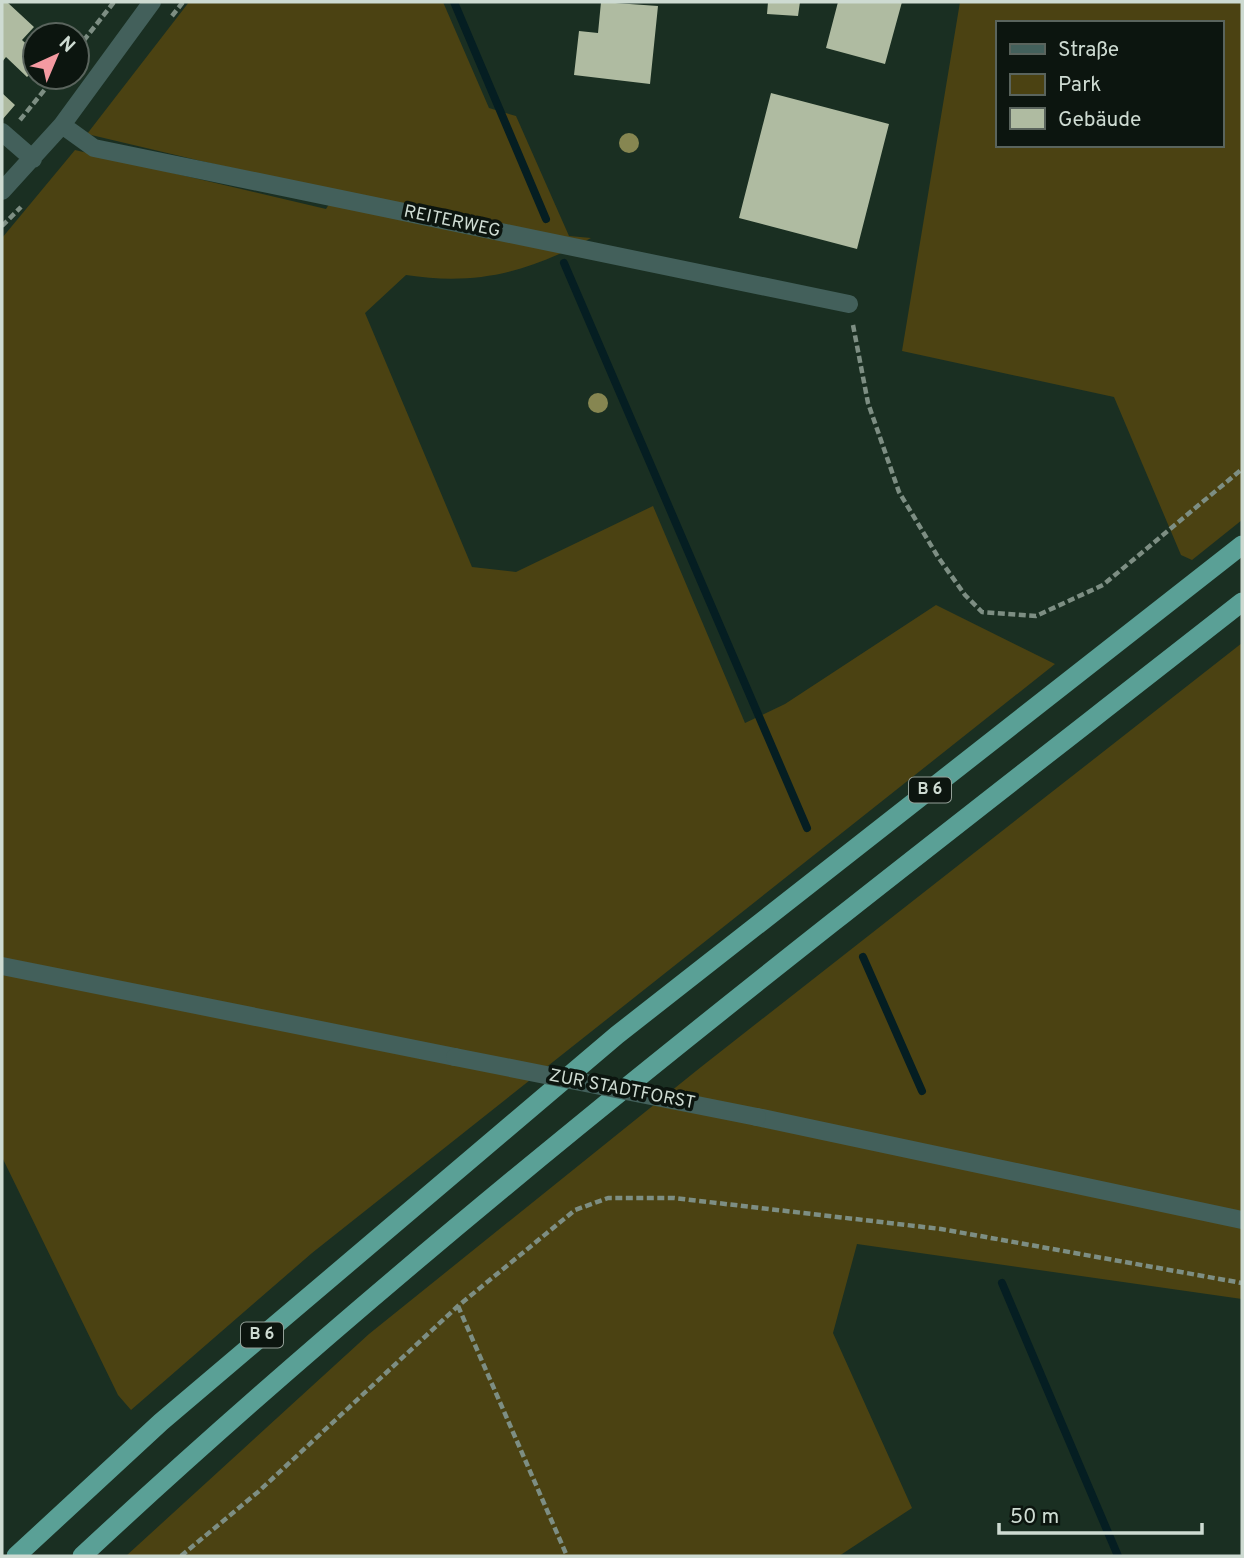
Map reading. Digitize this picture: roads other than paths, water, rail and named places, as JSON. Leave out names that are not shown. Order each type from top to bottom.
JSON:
[{"type":"highway","name":"B 6","points":[[16,1556],[161,1422],[617,1035],[1242,545]]},
{"type":"highway","name":"B 6","points":[[82,1556],[190,1455],[559,1144],[682,1043],[1242,601]]},
{"type":"street","points":[[2,191],[62,125],[152,2]]},
{"type":"street","name":"REITERWEG","points":[[62,125],[94,148],[849,304]]},
{"type":"street","points":[[4,134],[33,159]]},
{"type":"street","name":"ZUR STADTFORST","points":[[2,966],[757,1117],[1242,1220]]},
{"type":"waterway","points":[[454,2],[546,219]]},
{"type":"waterway","points":[[564,263],[807,828]]},
{"type":"waterway","points":[[863,957],[922,1091]]},
{"type":"waterway","points":[[1002,1283],[1118,1556]]}]
